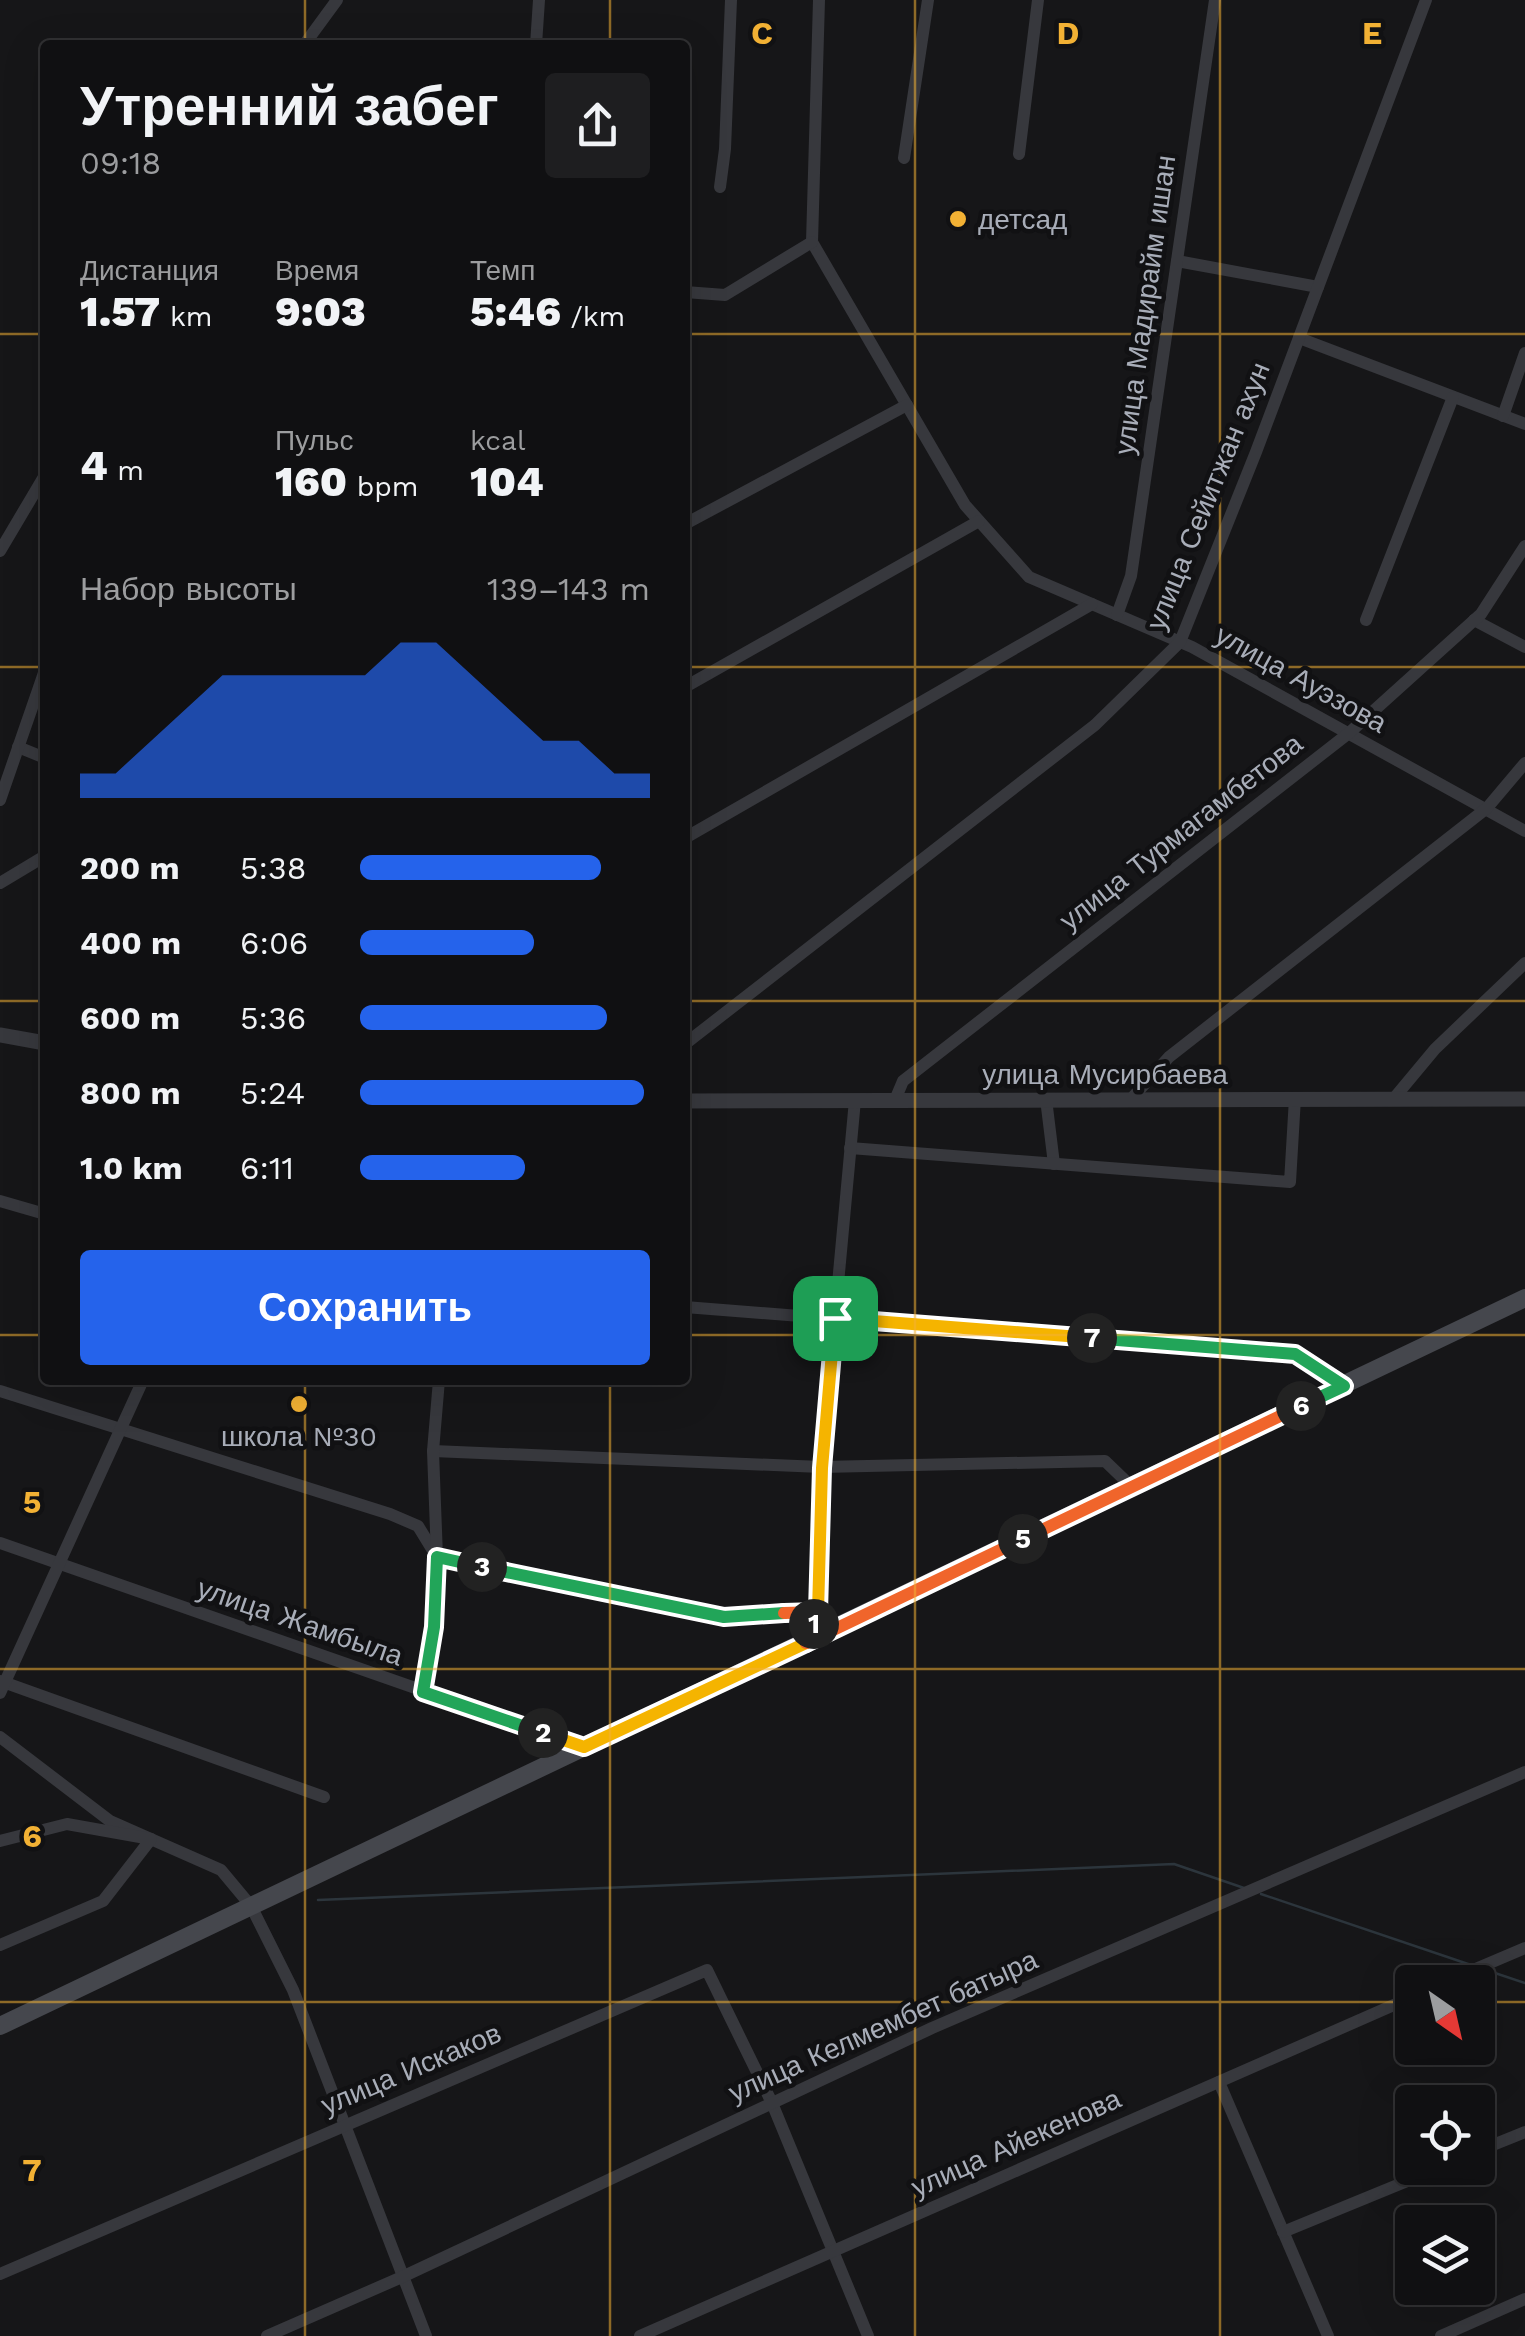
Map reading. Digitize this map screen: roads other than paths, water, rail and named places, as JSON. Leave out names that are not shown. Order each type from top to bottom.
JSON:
[{"type":"main road","points":[[0,2026],[1525,1298]]},
{"type":"street","points":[[308,40],[337,0]]},
{"type":"street","points":[[536,40],[539,0]]},
{"type":"street","points":[[720,188],[730,0]]},
{"type":"street","points":[[690,292],[725,295],[812,242],[818,0]]},
{"type":"street","points":[[904,158],[928,0]]},
{"type":"street","points":[[1020,154],[1038,0]]},
{"type":"street","name":"улица Мадирайм ишан","points":[[1117,615],[1131,576],[1215,0]]},
{"type":"street","name":"улица Сейитжан ахун","points":[[690,1040],[1095,725],[1180,642],[1426,0]]},
{"type":"street","name":"улица Ауэзова","points":[[812,242],[965,505],[1029,577],[1180,642],[1525,831]]},
{"type":"street","points":[[1177,261],[1318,287]]},
{"type":"street","points":[[1299,338],[1525,424]]},
{"type":"street","points":[[1503,416],[1525,353]]},
{"type":"street","points":[[1366,620],[1452,397]]},
{"type":"street","points":[[690,521],[907,405]]},
{"type":"street","points":[[0,550],[40,483]]},
{"type":"street","points":[[690,685],[979,521]]},
{"type":"street","name":"улица Турмагамбетова","points":[[896,1100],[903,1081],[1349,733],[1474,620],[1525,546]]},
{"type":"street","points":[[690,835],[1092,604]]},
{"type":"street","points":[[1474,620],[1525,647]]},
{"type":"street","points":[[0,800],[40,684]]},
{"type":"street","points":[[18,747],[40,756]]},
{"type":"street","points":[[1132,1098],[1169,1057],[1487,808],[1525,763]]},
{"type":"street","points":[[0,883],[40,859]]},
{"type":"street","points":[[1396,1097],[1434,1049],[1525,963]]},
{"type":"street","points":[[0,1035],[40,1042]]},
{"type":"street","name":"улица Мусирбаева","points":[[690,1101],[1396,1097],[1525,1100]]},
{"type":"street","points":[[850,1148],[1290,1182],[1294,1098]]},
{"type":"street","points":[[1046,1099],[1054,1164]]},
{"type":"street","points":[[806,1643],[818,1612],[822,1468],[854,1100]]},
{"type":"street","points":[[0,1201],[40,1213]]},
{"type":"street","points":[[690,1307],[1295,1354],[1344,1386]]},
{"type":"street","points":[[141,1385],[2,1685],[324,1796]]},
{"type":"street","points":[[423,1692],[434,1627],[437,1557],[433,1450],[439,1385]]},
{"type":"street","points":[[0,1391],[390,1514],[418,1526],[437,1557],[724,1617],[818,1612]]},
{"type":"street","points":[[433,1450],[822,1468],[1105,1461],[1132,1488]]},
{"type":"street","name":"улица Жамбыла","points":[[0,1543],[584,1747]]},
{"type":"street","points":[[0,1737],[110,1821],[222,1870],[252,1906],[293,1990],[426,2336]]},
{"type":"street","name":"улица Келмембет батыра","points":[[267,2336],[402,2277],[932,2028],[1525,1772]]},
{"type":"street","points":[[0,1842],[67,1824],[150,1839]]},
{"type":"street","points":[[0,1946],[103,1902],[150,1839]]},
{"type":"street","points":[[1485,1965],[1525,1948]]},
{"type":"street","name":"улица Искаков","points":[[0,2274],[707,1970],[772,2104]]},
{"type":"street","name":"улица Айекенова","points":[[640,2336],[1395,2004]]},
{"type":"street","points":[[1218,2082],[1328,2336]]},
{"type":"street","points":[[772,2104],[868,2336]]},
{"type":"street","points":[[1495,2145],[1525,2132]]},
{"type":"street","points":[[1283,2232],[1398,2185]]},
{"type":"street","points":[[1440,2336],[1525,2299]]},
{"type":"waterway","points":[[318,1900],[1174,1864],[1244,1888]]},
{"type":"waterway","points":[[1261,1894],[1471,1965]]},
{"type":"waterway","points":[[1495,1973],[1525,1983]]},
{"type":"place","name":"детсад","points":[[958,219]]},
{"type":"place","name":"школа №30","points":[[299,1404]]}]
